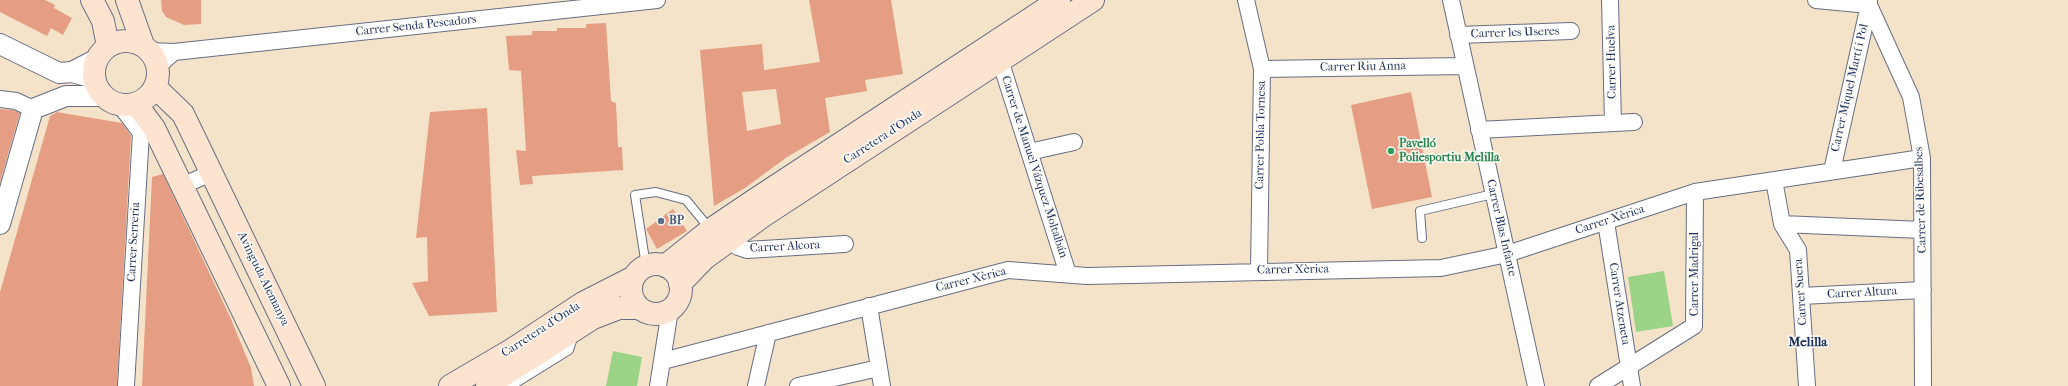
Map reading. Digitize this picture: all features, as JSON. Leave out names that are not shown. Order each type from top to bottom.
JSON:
[{"type":"main road","points":[[92,0],[103,21],[110,81],[154,128],[279,386]]},
{"type":"main road","name":"Avinguda Alemanya","points":[[127,0],[152,62],[183,114],[314,386]]},
{"type":"main road","name":"Carretera d'Onda","points":[[450,386],[512,349],[583,303],[649,270],[1059,0]]},
{"type":"main road","name":"Carretera d'Onda","points":[[680,284],[705,258],[730,238],[1093,0]]},
{"type":"main road","points":[[126,40],[152,62],[144,100],[110,81],[126,40]]},
{"type":"main road","points":[[649,270],[672,270],[680,284],[679,299],[670,310],[654,314],[639,308],[631,294],[631,285],[649,270]]},
{"type":"main road","name":"Carretera d'Onda","points":[[487,386],[593,318],[619,308],[639,308]]},
{"type":"street","name":"Carrer Senda Pescadors","points":[[152,62],[174,52],[657,0]]},
{"type":"street","name":"Carrer Pobla Tornesa","points":[[1246,0],[1262,69],[1259,271]]},
{"type":"street","name":"Carrer Blas Infante","points":[[1450,0],[1536,386]]},
{"type":"street","name":"Carrer Huelva","points":[[1610,0],[1613,123]]},
{"type":"street","points":[[1816,0],[1869,3]]},
{"type":"street","name":"Carrer de Ribesalbes","points":[[1869,3],[1911,97],[1922,158],[1923,386]]},
{"type":"street","name":"Carrer Miquel Martí i Pol","points":[[1832,171],[1869,3]]},
{"type":"street","name":"Carrer les Useres","points":[[1458,35],[1571,31]]},
{"type":"street","points":[[0,44],[59,73],[72,72],[110,81]]},
{"type":"street","name":"Carrer de Manuel Vázquez Moltalbán","points":[[1000,60],[1068,274]]},
{"type":"street","name":"Carrer Riu Anna","points":[[1262,69],[1464,66]]},
{"type":"street","points":[[33,110],[66,96],[110,81]]},
{"type":"street","name":"Carrer Serreria","points":[[110,81],[141,133],[126,386]]},
{"type":"street","points":[[0,99],[16,101],[33,110]]},
{"type":"street","points":[[0,224],[33,110]]},
{"type":"street","points":[[1479,130],[1634,122]]},
{"type":"street","points":[[1029,152],[1074,142]]},
{"type":"street","name":"Carrer Xèrica","points":[[663,361],[1008,270],[1087,276],[1441,268],[1507,254],[1695,192],[1922,158]]},
{"type":"street","points":[[182,186],[211,173]]},
{"type":"street","name":"Carrer Suera","points":[[1774,180],[1782,224],[1798,250],[1807,386]]},
{"type":"street","name":"Carrer Madrigal","points":[[1629,367],[1694,326],[1695,192]]},
{"type":"street","name":"Carrer Atzeneta","points":[[1606,222],[1632,386]]},
{"type":"street","points":[[1782,224],[1922,230]]},
{"type":"street","name":"Carrer Alcora","points":[[730,238],[738,247],[746,250],[845,244]]},
{"type":"street","name":"Carrer Altura","points":[[1801,296],[1923,290]]},
{"type":"street","points":[[869,306],[882,386]]},
{"type":"street","points":[[658,386],[670,310]]},
{"type":"street","points":[[756,386],[768,333]]},
{"type":"street","points":[[1598,386],[1629,367]]},
{"type":"street","points":[[798,386],[879,368]]},
{"type":"lane","points":[[649,270],[635,196],[656,192],[686,200],[710,230]]},
{"type":"lane","points":[[1422,238],[1420,211],[1494,194]]},
{"type":"lane","points":[[511,386],[568,350],[576,330]]},
{"type":"green space","points":[[1664,271],[1673,326],[1636,332],[1628,277]]},
{"type":"green space","points":[[613,351],[642,357],[637,386],[606,386]]},
{"type":"building","points":[[0,0],[45,0],[55,5],[54,8],[72,18],[63,35],[51,28],[47,36],[0,12]]},
{"type":"building","points":[[161,0],[201,0],[201,24],[184,25],[166,17],[162,11]]},
{"type":"building","points":[[809,0],[891,0],[903,74],[865,80],[867,91],[825,98],[830,132],[787,157],[745,188],[714,206],[700,50],[762,44],[764,70],[820,62]],"holes":[[[776,89],[781,124],[747,131],[742,92]]]},
{"type":"building","points":[[606,23],[611,101],[616,103],[618,147],[622,147],[623,170],[532,176],[533,184],[520,185],[516,150],[526,151],[521,71],[509,70],[506,36],[532,35],[532,31],[557,31],[557,28],[586,28],[586,24]]},
{"type":"building","name":"Pavelló Poliesportiu Melilla","points":[[1411,92],[1432,197],[1372,209],[1351,105]]},
{"type":"building","points":[[487,108],[497,312],[429,316],[412,283],[428,281],[427,237],[416,238],[430,112]]},
{"type":"building","points":[[0,109],[13,110],[20,113],[0,182]]},
{"type":"building","points":[[57,112],[122,123],[131,136],[117,386],[0,386],[0,292],[50,116]]},
{"type":"building","points":[[163,174],[231,319],[251,368],[254,386],[142,386],[152,177]]},
{"type":"building","points":[[673,209],[687,231],[657,249],[646,229]]},
{"type":"place","name":"Pavelló Poliesportiu Melilla","points":[[1391,151]]},
{"type":"place","name":"BP","points":[[661,221]]},
{"type":"district","name":"Melilla","points":[[1808,343]]}]
